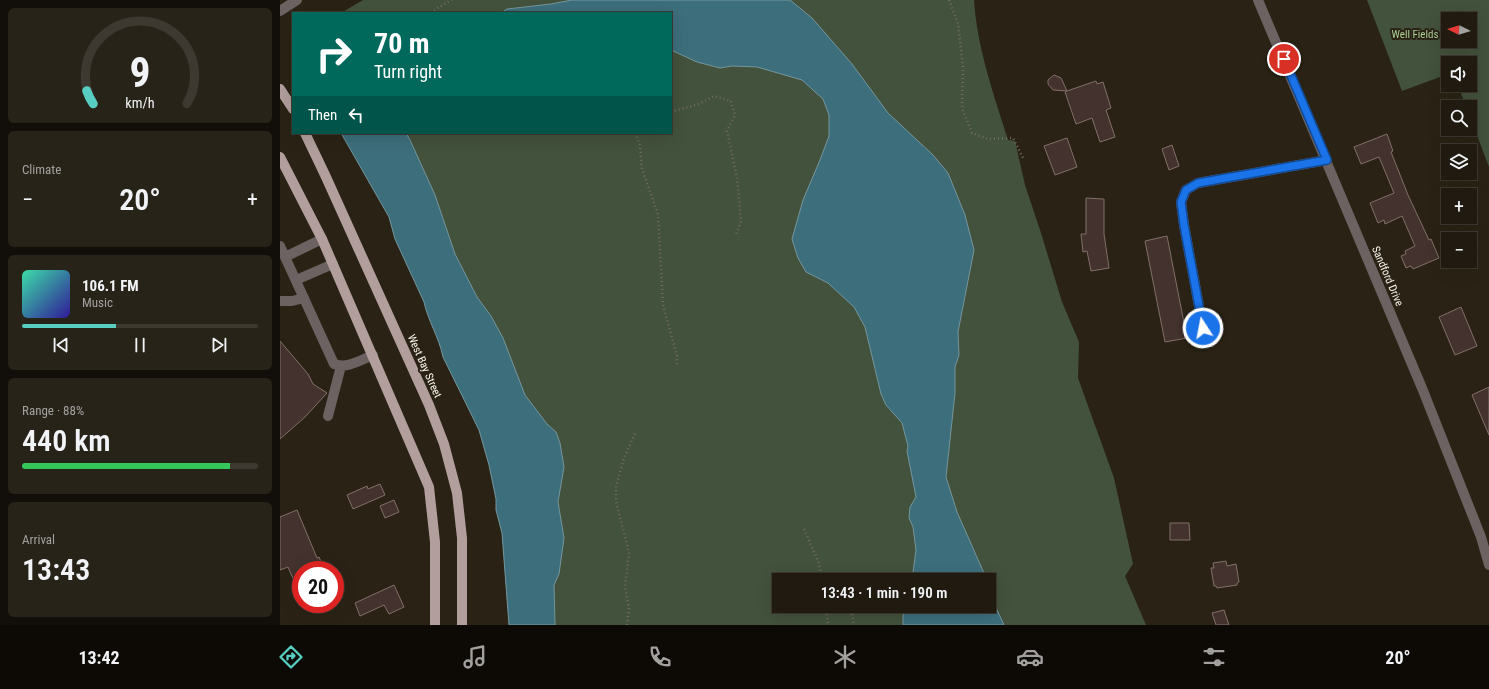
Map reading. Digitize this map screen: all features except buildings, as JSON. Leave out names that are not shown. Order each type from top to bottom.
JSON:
[{"type":"main road","points":[[280,89],[292,107]]},
{"type":"main road","name":"West Bay Street","points":[[305,134],[423,391],[444,444],[457,493],[462,538],[462,625]]},
{"type":"main road","points":[[280,157],[322,239],[429,487],[435,542],[435,625]]},
{"type":"street","points":[[281,12],[296,0]]},
{"type":"street","name":"Sandford Drive","points":[[1258,0],[1327,160],[1422,388],[1481,537],[1489,565]]},
{"type":"street","points":[[1203,328],[1181,202],[1186,190],[1198,183],[1327,160]]},
{"type":"street","points":[[285,257],[322,239]]},
{"type":"street","points":[[280,246],[334,364],[341,366],[373,355]]},
{"type":"street","points":[[296,280],[333,264]]},
{"type":"street","points":[[280,301],[292,301],[304,298]]},
{"type":"street","points":[[328,416],[341,366]]},
{"type":"path","points":[[432,12],[439,6],[452,0]]},
{"type":"path","points":[[949,0],[958,24],[963,66],[962,108],[972,133],[988,139],[1013,138],[1023,158]]},
{"type":"path","points":[[672,112],[700,104],[714,96],[731,102],[735,116],[728,132],[737,178],[740,221],[736,235]]},
{"type":"path","points":[[634,134],[640,145],[642,169],[658,214],[663,305],[677,356],[677,367]]},
{"type":"path","points":[[627,625],[629,609],[625,586],[629,553],[616,502],[616,487],[624,458],[636,432]]},
{"type":"path","points":[[804,529],[818,561],[821,573]]},
{"type":"path","points":[[827,613],[828,625]]},
{"type":"path","points":[[852,613],[854,625]]},
{"type":"green space","points":[[363,0],[974,0],[982,54],[992,89],[1008,140],[1015,141],[1025,185],[1062,302],[1079,342],[1078,378],[1114,478],[1133,564],[1125,576],[1146,625],[540,625],[530,508],[361,134],[672,134],[672,12],[343,12]]},
{"type":"green space","name":"Well Fields","points":[[1367,0],[1489,0],[1489,167],[1477,135],[1477,100],[1463,100],[1461,92],[1477,92],[1477,56],[1441,56],[1441,77],[1402,91]]},
{"type":"water","points":[[572,0],[790,0],[812,18],[852,64],[888,113],[933,155],[948,173],[965,215],[974,250],[958,332],[959,355],[955,367],[955,393],[946,477],[957,512],[984,573],[913,573],[916,550],[913,527],[909,518],[910,507],[916,497],[907,451],[908,446],[902,423],[886,405],[881,394],[865,327],[854,307],[828,283],[806,272],[798,258],[792,239],[803,200],[829,136],[829,115],[823,99],[802,80],[757,67],[732,66],[720,68],[697,62],[672,50],[672,12],[502,12],[507,9]]},
{"type":"water","points":[[342,134],[407,134],[435,195],[455,254],[477,297],[491,316],[503,338],[525,395],[547,424],[556,432],[560,443],[564,467],[558,502],[564,538],[559,574],[554,585],[555,625],[509,625],[502,533],[496,510],[496,499],[489,465],[479,430],[443,357],[424,302],[395,239],[389,217]]},
{"type":"water","points":[[996,607],[1004,625],[903,625],[904,613],[996,613]]},
{"type":"route","points":[[1203,328],[1181,202],[1186,190],[1198,183],[1327,160],[1284,59]]}]
